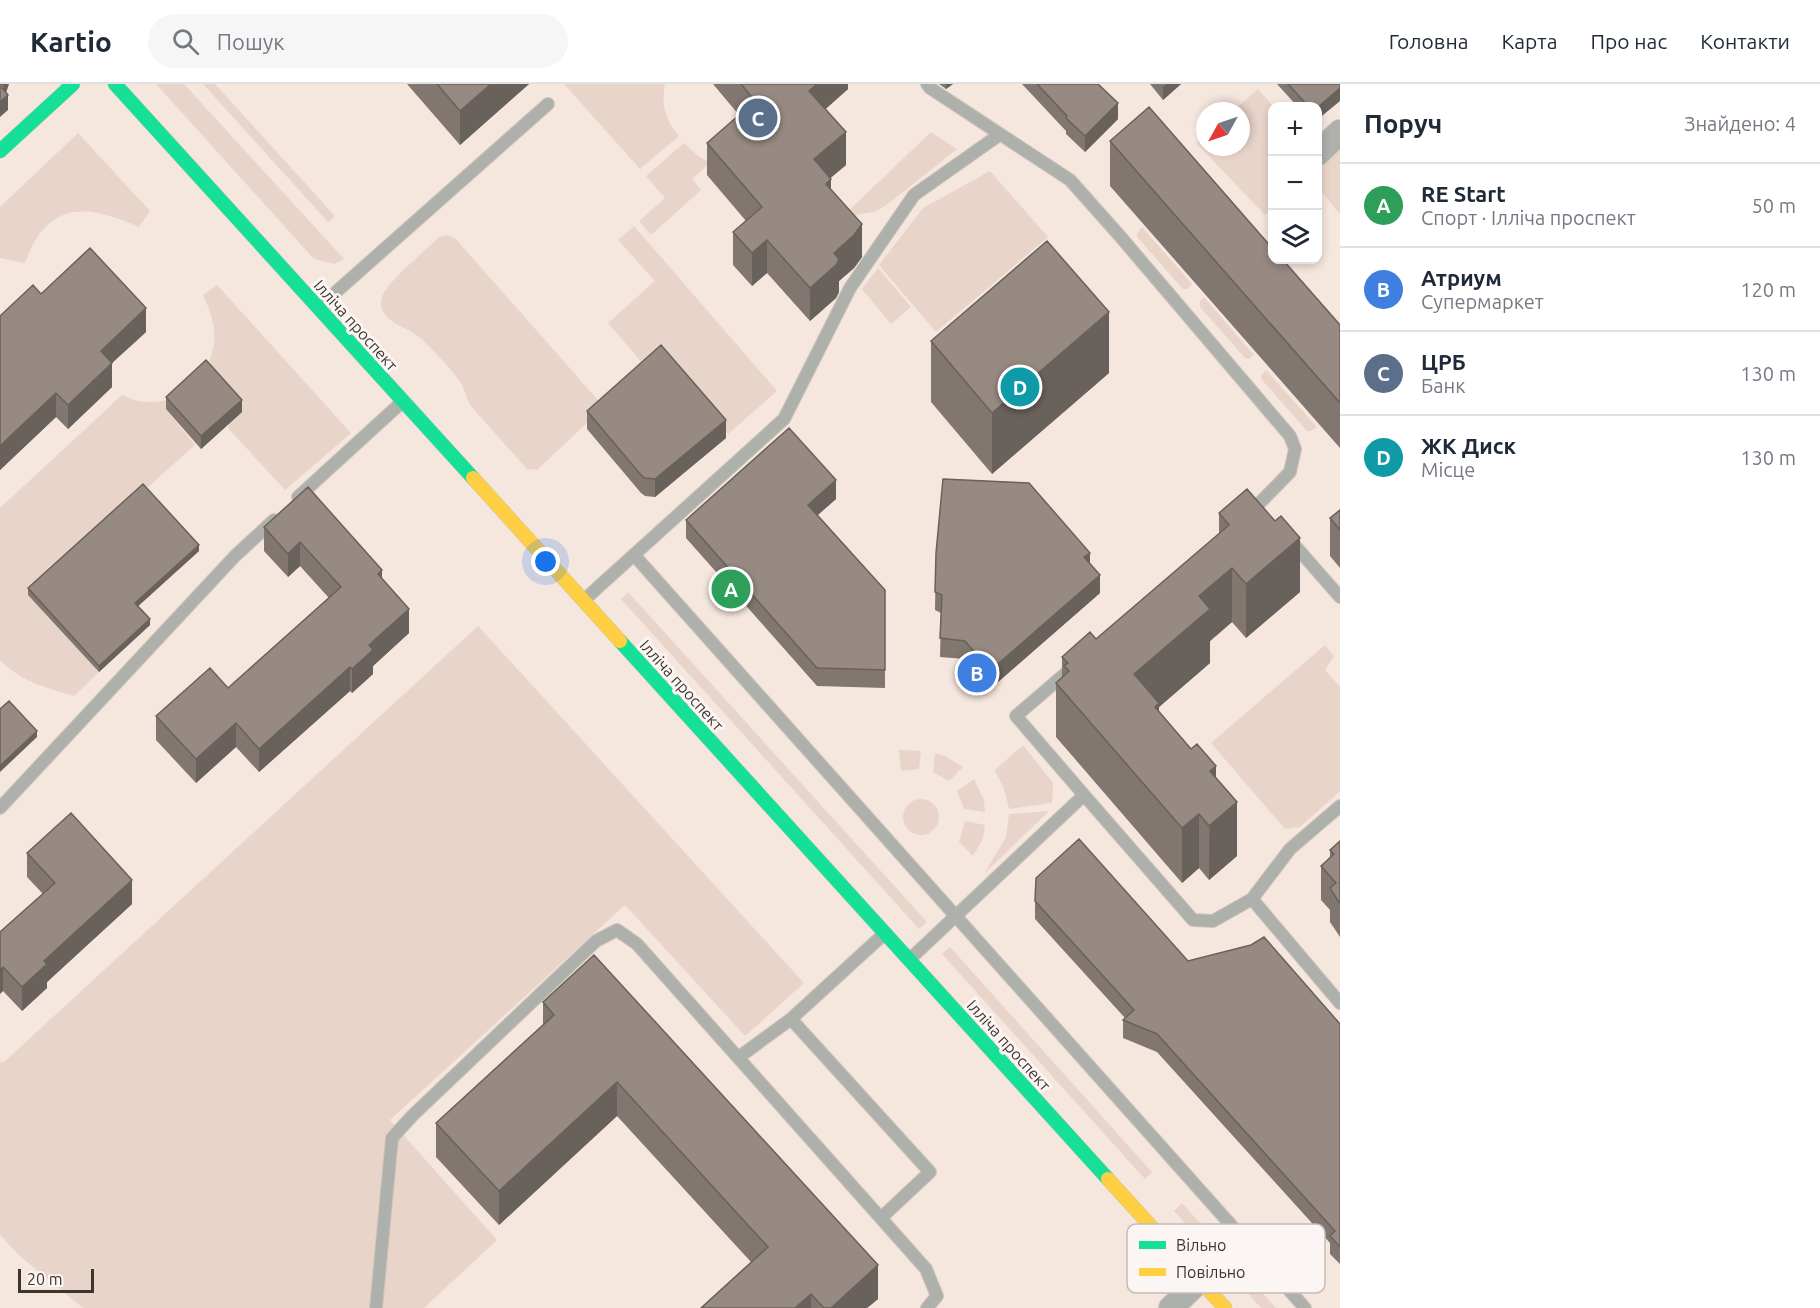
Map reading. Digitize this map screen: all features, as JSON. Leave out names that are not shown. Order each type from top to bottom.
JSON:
[{"type":"main road","points":[[0,151],[73,84]]},
{"type":"main road","name":"Ілліча проспект","points":[[115,84],[1149,1224]]},
{"type":"main road","name":"Ілліча проспект","points":[[1212,1293],[1225,1308]]},
{"type":"street","points":[[1322,148],[1340,132]]},
{"type":"street","points":[[1171,1308],[1187,1293]]},
{"type":"lane","points":[[927,84],[999,135],[1070,180],[1290,436],[1295,449],[1290,472],[1263,509],[1242,520]]},
{"type":"lane","points":[[318,308],[548,104]]},
{"type":"lane","points":[[584,601],[784,419],[850,288],[914,195],[999,135]]},
{"type":"lane","points":[[0,808],[235,556],[403,401]]},
{"type":"lane","points":[[1282,530],[1340,597]]},
{"type":"lane","points":[[634,555],[1230,1224]]},
{"type":"lane","points":[[1084,657],[1016,716],[1193,920],[1213,921],[1252,899],[1290,849],[1340,806]]},
{"type":"lane","points":[[909,960],[1084,795]]},
{"type":"lane","points":[[1252,899],[1340,1003]]},
{"type":"lane","points":[[376,1308],[392,1138],[596,941],[617,930],[637,944],[926,1269],[937,1296],[927,1308]]},
{"type":"lane","points":[[739,1057],[791,1019],[885,933]]},
{"type":"lane","points":[[791,1019],[930,1172],[882,1217]]},
{"type":"lane","points":[[1292,1293],[1305,1308]]},
{"type":"shaded area","points":[[156,84],[184,84],[344,259],[334,264],[314,259]]},
{"type":"shaded area","points":[[203,84],[215,84],[335,216],[328,222]]},
{"type":"shaded area","points":[[564,84],[665,84],[665,112],[679,136],[640,169]]},
{"type":"shaded area","points":[[1258,89],[1269,102],[1268,212],[1265,215],[1208,156],[1250,156],[1250,102],[1243,102]]},
{"type":"shaded area","points":[[1340,124],[1340,214],[1322,193],[1322,140]]},
{"type":"shaded area","points":[[931,132],[957,149],[888,204],[874,212],[842,217]]},
{"type":"shaded area","points":[[78,133],[150,211],[139,227],[102,214],[71,213],[57,218],[45,228],[34,242],[25,263],[0,258],[0,207]]},
{"type":"shaded area","points":[[684,143],[710,163],[692,179],[701,190],[651,235],[639,221],[665,198],[646,176]]},
{"type":"shaded area","points":[[990,171],[1048,237],[936,332],[879,265],[923,208]]},
{"type":"shaded area","points":[[634,226],[777,391],[728,434],[660,356],[646,367],[608,323],[655,281],[618,240]]},
{"type":"shaded area","points":[[1142,227],[1192,284],[1187,289],[1183,289],[1137,237]]},
{"type":"shaded area","points":[[446,235],[455,238],[604,407],[537,470],[527,469],[471,406],[460,381],[435,353],[414,333],[393,322],[383,312],[382,297],[391,283],[439,237]]},
{"type":"shaded area","points":[[878,268],[911,307],[891,324],[862,289]]},
{"type":"shaded area","points":[[217,285],[351,433],[285,490],[228,428],[241,412],[206,369],[213,350],[214,332],[211,314],[203,295]]},
{"type":"shaded area","points":[[1204,297],[1254,355],[1249,359],[1245,358],[1200,307],[1200,301]]},
{"type":"shaded area","points":[[1266,370],[1317,427],[1307,431],[1262,380],[1261,376]]},
{"type":"shaded area","points":[[122,395],[145,402],[169,400],[166,409],[195,445],[28,594],[99,672],[74,696],[44,687],[25,678],[0,660],[0,508]]},
{"type":"shaded area","points":[[628,592],[927,922],[919,929],[621,599]]},
{"type":"shaded area","points":[[478,626],[804,983],[745,1036],[625,905],[390,1120],[497,1240],[424,1308],[83,1308],[22,1258],[0,1235],[0,1061],[3,1063]]},
{"type":"shaded area","points":[[1325,645],[1334,656],[1325,670],[1340,687],[1340,791],[1300,827],[1285,829],[1211,743]]},
{"type":"shaded area","points":[[1023,745],[1053,783],[1052,803],[1009,809],[1002,784],[994,771]]},
{"type":"shaded area","points":[[899,750],[921,751],[919,769],[901,771]]},
{"type":"shaded area","points":[[935,753],[963,767],[949,781],[933,772]]},
{"type":"shaded area","points":[[974,779],[984,800],[985,812],[964,809],[957,791]]},
{"type":"shaded area","points":[[921,799],[934,804],[939,817],[934,830],[921,835],[908,830],[903,817],[908,804]]},
{"type":"shaded area","points":[[1049,811],[984,874],[1006,837],[1009,814]]},
{"type":"shaded area","points":[[965,821],[985,825],[983,838],[973,856],[959,842]]},
{"type":"shaded area","points":[[950,947],[1152,1172],[1145,1179],[942,954]]},
{"type":"shaded area","points":[[1182,1203],[1201,1224],[1186,1224],[1174,1211]]},
{"type":"shaded area","points":[[1248,1293],[1263,1293],[1276,1308],[1261,1308]]},
{"type":"building","points":[[0,84],[4,84],[2,88],[8,95],[0,102]]},
{"type":"building","points":[[437,84],[491,84],[460,111]]},
{"type":"building","points":[[741,84],[817,84],[809,91],[846,132],[814,159],[831,179],[826,184],[862,224],[854,235],[834,253],[839,259],[836,265],[810,288],[767,240],[752,253],[733,232],[762,207],[707,143],[755,101]]},
{"type":"building","points":[[1037,84],[1098,84],[1118,103],[1085,136]]},
{"type":"building","points":[[1288,84],[1340,84],[1340,88],[1322,104],[1304,102]]},
{"type":"building","points":[[1149,107],[1268,243],[1268,264],[1287,264],[1340,325],[1340,403],[1110,141]]},
{"type":"building","points":[[1047,241],[1109,312],[992,413],[931,341]]},
{"type":"building","points":[[90,248],[146,308],[101,351],[112,363],[68,405],[56,393],[0,446],[0,316],[33,285],[41,294]]},
{"type":"building","points":[[661,345],[726,420],[655,479],[641,475],[587,411]]},
{"type":"building","points":[[206,360],[242,400],[201,436],[166,397]]},
{"type":"building","points":[[789,428],[836,480],[808,505],[885,590],[885,670],[817,668],[686,520]]},
{"type":"building","points":[[943,479],[1029,483],[1090,553],[1084,557],[1100,575],[990,671],[965,641],[940,638],[942,595],[935,592]]},
{"type":"building","points":[[143,484],[199,545],[135,603],[150,619],[99,666],[28,588]]},
{"type":"building","points":[[308,487],[382,570],[378,574],[409,609],[369,645],[373,650],[352,669],[350,667],[259,749],[236,723],[196,759],[156,716],[210,668],[228,688],[341,587],[300,542],[288,554],[264,527]]},
{"type":"building","points":[[1247,489],[1275,521],[1281,516],[1300,538],[1246,584],[1232,568],[1199,596],[1210,609],[1134,674],[1159,703],[1155,707],[1191,749],[1197,744],[1216,766],[1210,771],[1237,802],[1209,826],[1199,814],[1182,828],[1056,683],[1069,671],[1064,666],[1068,663],[1062,657],[1090,632],[1096,639],[1229,525],[1219,513]]},
{"type":"building","points":[[1340,510],[1340,530],[1330,518]]},
{"type":"building","points":[[9,701],[37,731],[0,766],[0,709]]},
{"type":"building","points":[[71,813],[132,880],[44,961],[47,964],[22,987],[3,967],[0,970],[0,932],[55,883],[27,853]]},
{"type":"building","points":[[1079,839],[1188,961],[1251,945],[1264,937],[1340,1024],[1340,1247],[1330,1236],[1335,1231],[1157,1034],[1123,1020],[1134,1010],[1035,901],[1036,878]]},
{"type":"building","points":[[1340,841],[1340,904],[1330,888],[1336,883],[1321,866],[1334,854],[1330,850]]},
{"type":"building","points":[[594,955],[878,1265],[831,1308],[824,1308],[811,1294],[795,1308],[701,1308],[768,1247],[617,1082],[499,1191],[436,1123],[554,1015],[543,1002]]},
{"type":"traffic: fast","points":[[0,151],[73,84]]},
{"type":"traffic: fast","points":[[115,84],[473,478]]},
{"type":"traffic: fast","points":[[620,641],[1108,1179]]},
{"type":"traffic: slow","points":[[473,478],[620,641]]},
{"type":"traffic: slow","points":[[1108,1179],[1149,1224]]},
{"type":"traffic: slow","points":[[1211,1293],[1225,1308]]},
{"type":"place","name":"ЦРБ","points":[[758,118]]},
{"type":"place","name":"ЖК Диск","points":[[1020,387]]},
{"type":"place","name":"RE Start","points":[[731,589]]},
{"type":"place","name":"Атриум","points":[[977,673]]}]
